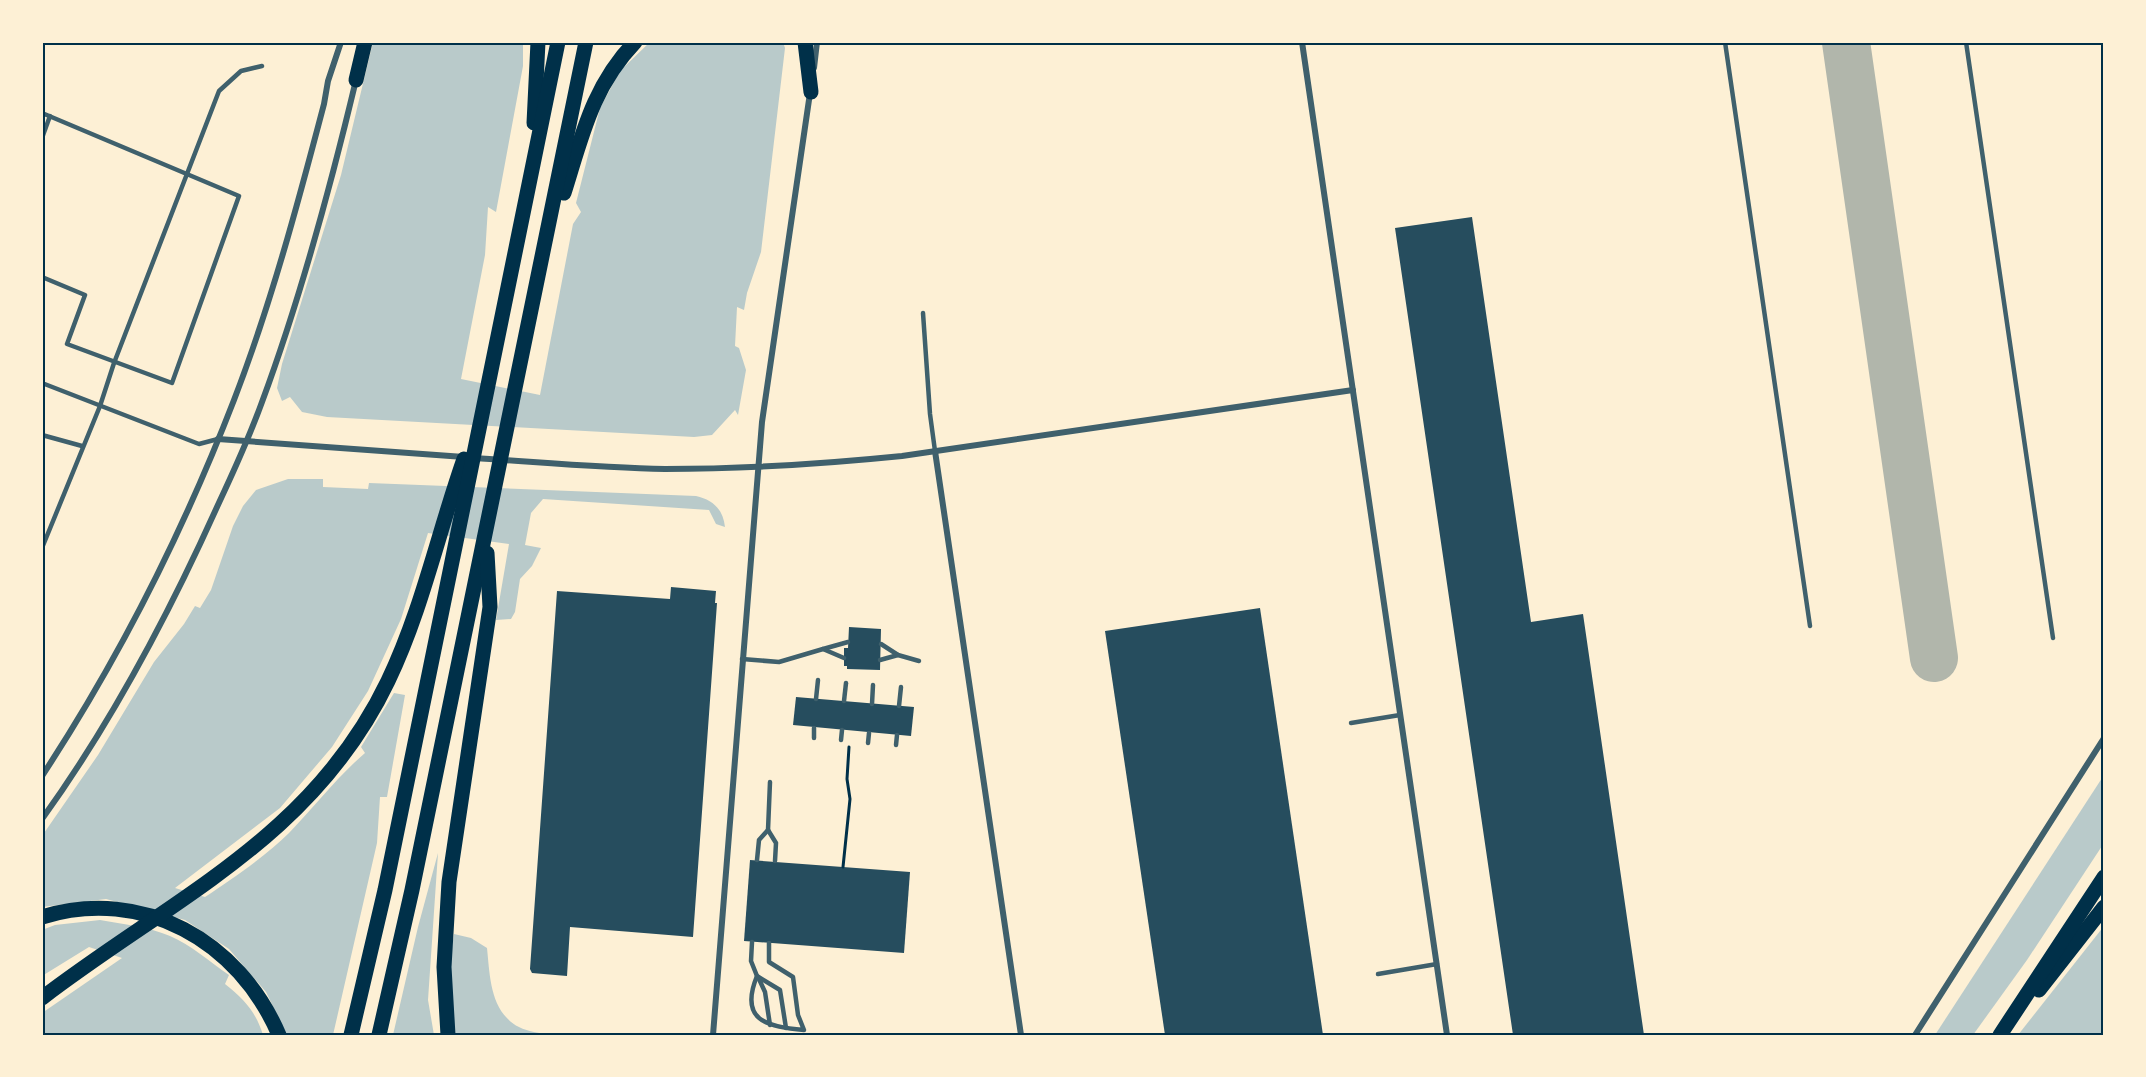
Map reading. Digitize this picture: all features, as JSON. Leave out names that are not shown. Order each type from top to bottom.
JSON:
[{"type":"highway","points":[[356,80],[364,42]]},
{"type":"highway","points":[[529,187],[538,42]]},
{"type":"highway","points":[[351,1035],[380,911],[452,523],[486,395],[558,42]]},
{"type":"highway","points":[[379,1035],[412,890],[586,42]]},
{"type":"highway","points":[[540,270],[593,104],[606,78],[635,42]]},
{"type":"highway","points":[[805,42],[811,92]]},
{"type":"highway","points":[[42,997],[227,869],[266,838],[303,803],[337,763],[364,724],[388,682],[452,523]]},
{"type":"highway","points":[[448,1035],[444,967],[449,882],[490,607],[485,530]]},
{"type":"highway","points":[[2001,1035],[2104,877]]},
{"type":"highway","points":[[2001,1035],[2068,955],[2104,907]]},
{"type":"highway","points":[[42,917],[80,909],[117,910],[154,917],[190,932],[207,942],[238,969],[262,1002],[279,1035]]},
{"type":"street","points":[[42,776],[79,719],[150,593],[218,439],[235,397],[285,247],[319,124],[328,81],[341,42]]},
{"type":"street","points":[[713,1035],[762,422],[818,42]]},
{"type":"street","points":[[1302,42],[1447,1035]]},
{"type":"street","points":[[42,819],[100,732],[151,645],[196,555],[262,403],[333,178],[356,80]]},
{"type":"street","points":[[218,439],[610,467],[664,469],[831,464],[1353,390]]},
{"type":"street","points":[[935,451],[1021,1035]]},
{"type":"street","points":[[1915,1035],[2104,738]]},
{"type":"lane","points":[[1725,42],[1810,626]]},
{"type":"lane","points":[[1966,42],[2053,638]]},
{"type":"lane","points":[[42,548],[100,406],[114,363],[219,91],[241,71],[262,66]]},
{"type":"lane","points":[[42,112],[239,196],[172,383],[67,344],[85,295],[42,277]]},
{"type":"lane","points":[[42,138],[50,116]]},
{"type":"lane","points":[[923,313],[929,403],[935,451]]},
{"type":"lane","points":[[42,383],[199,444],[218,439]]},
{"type":"lane","points":[[42,435],[82,446]]},
{"type":"lane","points":[[742,659],[779,662],[848,642]]},
{"type":"lane","points":[[881,644],[898,655],[919,661]]},
{"type":"lane","points":[[823,649],[844,658]]},
{"type":"lane","points":[[880,660],[898,655]]},
{"type":"lane","points":[[816,699],[818,681]]},
{"type":"lane","points":[[844,701],[846,683]]},
{"type":"lane","points":[[872,704],[873,685]]},
{"type":"lane","points":[[899,706],[901,687]]},
{"type":"lane","points":[[1351,723],[1400,715]]},
{"type":"lane","points":[[814,728],[814,738]]},
{"type":"lane","points":[[841,740],[842,730]]},
{"type":"lane","points":[[868,743],[869,733]]},
{"type":"lane","points":[[896,745],[897,735]]},
{"type":"lane","points":[[770,782],[768,830],[776,843],[774,861]]},
{"type":"lane","points":[[757,860],[759,840],[768,830]]},
{"type":"lane","points":[[752,942],[751,960],[765,992],[770,1025]]},
{"type":"lane","points":[[757,976],[750,993],[753,1012],[758,1019],[770,1025],[804,1030],[798,1015],[793,977],[769,962],[769,943]]},
{"type":"lane","points":[[1378,974],[1437,964]]},
{"type":"lane","points":[[757,976],[780,990],[786,1028]]},
{"type":"path","points":[[843,867],[850,799],[847,779],[849,741]]},
{"type":"shaded area","points":[[373,42],[523,42],[523,66],[496,212],[488,207],[485,255],[461,379],[540,395],[573,224],[581,212],[576,203],[600,108],[620,71],[650,42],[783,42],[785,48],[761,252],[747,293],[744,310],[737,307],[735,346],[739,348],[746,370],[738,415],[735,410],[712,435],[694,437],[327,417],[302,412],[290,397],[282,401],[277,388],[282,364],[341,175]]},
{"type":"shaded area","points":[[288,479],[323,479],[323,487],[368,489],[369,483],[696,496],[716,506],[722,515],[725,527],[716,524],[709,510],[543,499],[531,513],[525,545],[541,548],[532,566],[520,579],[515,612],[511,619],[496,620],[509,544],[428,533],[401,619],[368,691],[332,747],[280,808],[175,888],[205,897],[270,850],[365,753],[361,747],[394,693],[405,695],[387,797],[380,797],[377,843],[333,1035],[287,1035],[266,992],[229,949],[185,920],[106,899],[42,907],[42,836],[98,755],[154,662],[195,606],[200,608],[211,590],[233,526],[243,506],[256,490]]},
{"type":"shaded area","points":[[2104,775],[2104,843],[2027,960],[1973,1035],[1935,1035]]},
{"type":"shaded area","points":[[438,853],[428,1000],[434,1035],[393,1035],[418,927]]},
{"type":"shaded area","points":[[100,920],[162,933],[200,954],[229,975],[225,984],[248,1006],[257,1019],[263,1035],[42,1035],[42,1013],[122,958],[89,947],[42,976],[42,930],[55,925]]},
{"type":"shaded area","points":[[2104,926],[2104,1035],[2018,1035]]},
{"type":"shaded area","points":[[454,934],[471,938],[487,948],[493,992],[502,1012],[509,1020],[527,1030],[551,1035],[453,1035],[449,969]]},
{"type":"building","points":[[1472,217],[1531,622],[1583,614],[1644,1035],[1513,1035],[1395,228]]},
{"type":"building","points":[[671,587],[716,591],[715,603],[717,603],[693,937],[570,927],[567,976],[532,973],[530,969],[557,591],[670,599]]},
{"type":"building","points":[[1260,608],[1323,1035],[1165,1035],[1105,631]]},
{"type":"building","points":[[849,627],[881,629],[880,670],[847,669],[847,666],[844,666],[844,648],[848,648]]},
{"type":"building","points":[[796,697],[914,707],[911,736],[793,725]]},
{"type":"building","points":[[750,860],[910,872],[904,953],[744,941]]},
{"type":"taxiway","points":[[1846,42],[1934,658]]}]
